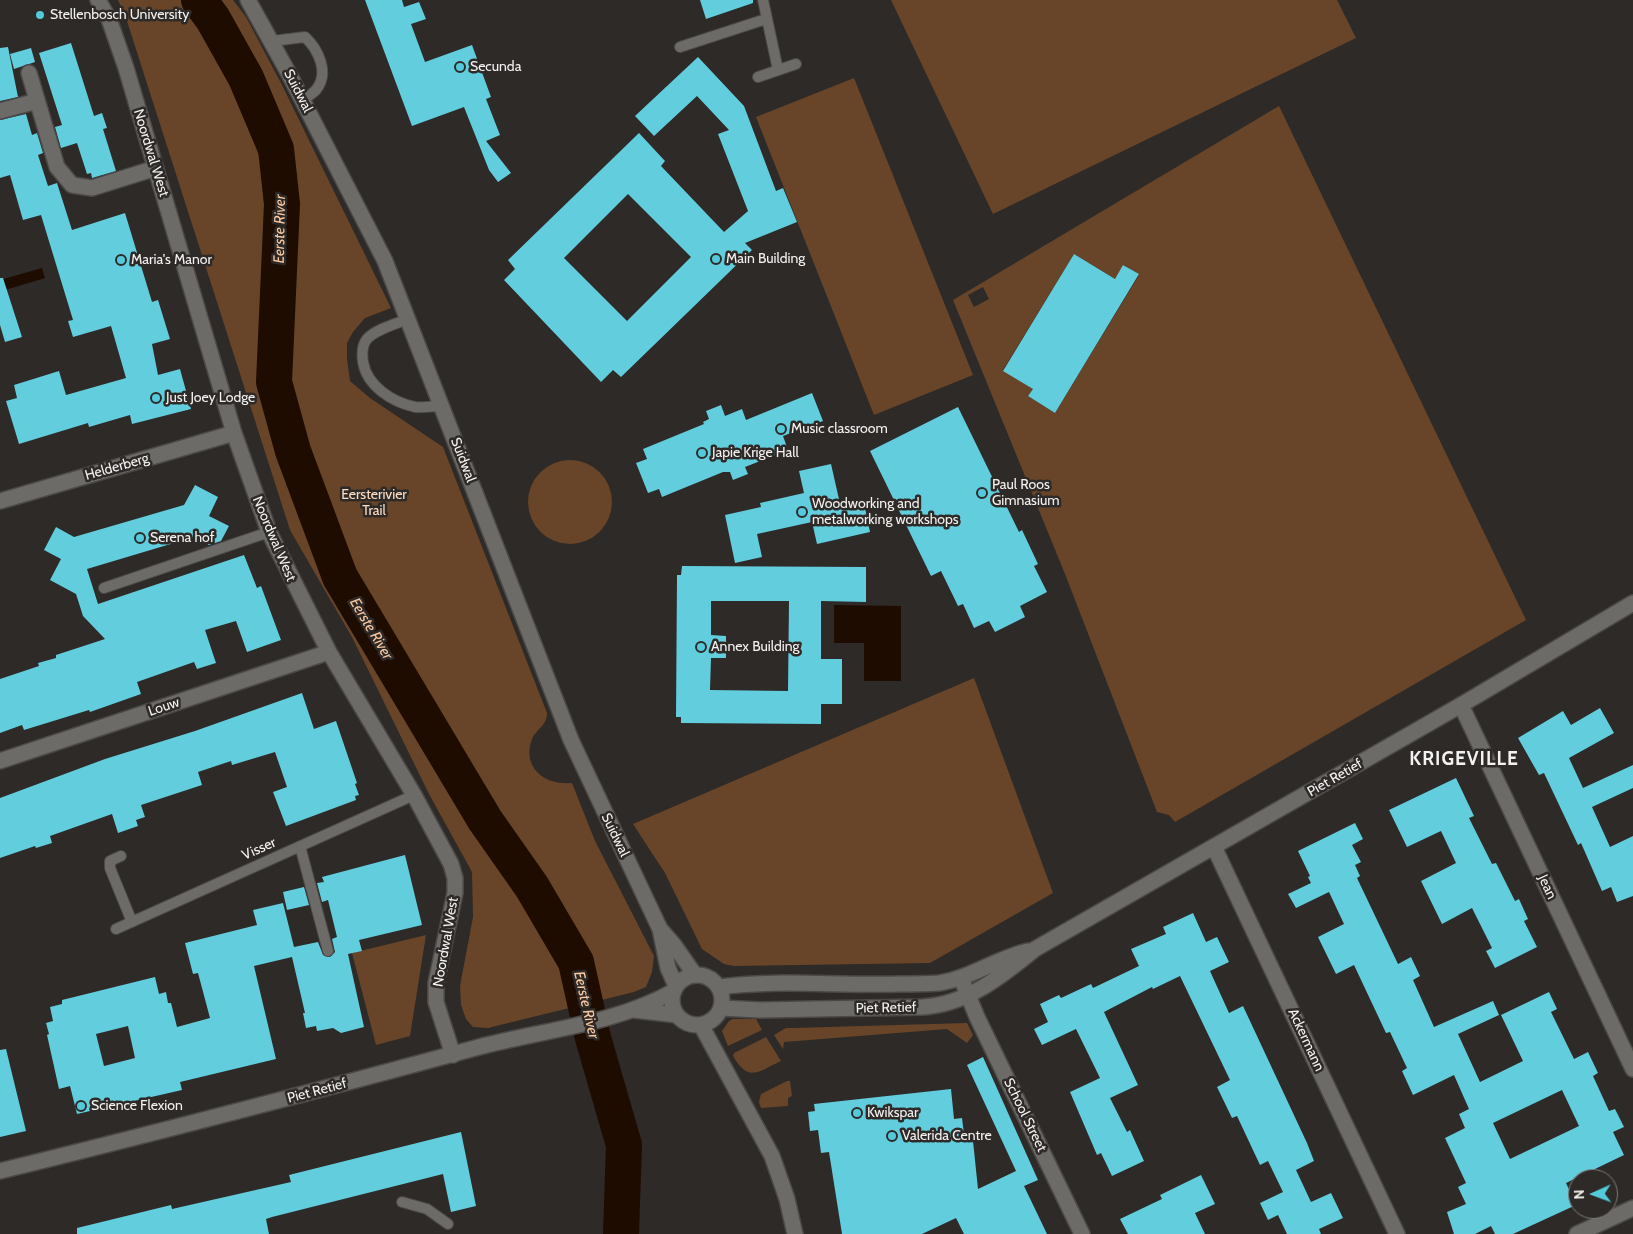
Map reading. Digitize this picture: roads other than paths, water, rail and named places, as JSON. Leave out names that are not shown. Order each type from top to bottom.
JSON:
[{"type":"street","name":"Noordwal West","points":[[98,0],[109,19],[115,35],[234,433],[269,532],[328,652],[414,795],[451,864],[455,878],[450,919],[436,983],[436,1002],[453,1056]]},
{"type":"street","name":"Suidwal","points":[[248,0],[303,100],[385,261],[571,740],[660,929],[668,968],[675,988]]},
{"type":"street","points":[[29,73],[57,167],[72,184],[92,188],[156,168]]},
{"type":"street","points":[[0,111],[38,101]]},
{"type":"street","name":"Helderberg","points":[[0,501],[234,433]]},
{"type":"street","name":"Piet Retief","points":[[721,1008],[760,1010],[922,1007],[942,1005],[968,996],[1006,973],[1035,950],[1461,705],[1633,603]]},
{"type":"street","name":"Louw","points":[[0,761],[328,652]]},
{"type":"street","name":"Jean","points":[[1461,705],[1633,1069]]},
{"type":"street","name":"Ackermann","points":[[1214,847],[1396,1234]]},
{"type":"street","name":"Suidwal","points":[[660,929],[695,975]]},
{"type":"street","name":"Piet Retief","points":[[718,987],[760,983],[874,985],[938,983],[961,978],[1010,956],[1035,950]]},
{"type":"street","points":[[695,975],[708,978],[718,987],[721,994],[721,1008],[709,1022],[700,1026],[683,1021],[676,1015],[672,999],[675,988],[688,977],[695,975]]},
{"type":"street","name":"School Street","points":[[961,978],[988,1039],[1082,1234]]},
{"type":"street","name":"Piet Retief","points":[[0,1171],[634,1010],[675,988]]},
{"type":"street","name":"Piet Retief","points":[[634,1010],[676,1015]]},
{"type":"street","points":[[700,1026],[772,1156],[788,1199],[795,1234]]},
{"type":"street","points":[[1577,1234],[1633,1208]]},
{"type":"lane","points":[[763,0],[778,70]]},
{"type":"lane","points":[[680,47],[766,19]]},
{"type":"lane","points":[[272,41],[305,37],[315,46],[322,70],[316,89],[303,100]]},
{"type":"lane","points":[[758,77],[796,64]]},
{"type":"lane","points":[[408,319],[387,327],[367,340],[363,354],[367,375],[376,387],[390,397],[416,407],[442,406]]},
{"type":"lane","points":[[104,588],[269,532]]},
{"type":"lane","name":"Visser","points":[[116,929],[414,795]]},
{"type":"lane","points":[[300,846],[328,951]]},
{"type":"lane","points":[[121,856],[110,861],[110,868],[132,922]]},
{"type":"lane","points":[[402,1202],[427,1209],[448,1224]]},
{"type":"waterway","name":"Eerste River","points":[[199,0],[213,19],[246,78],[276,149],[282,204],[274,382],[293,451],[340,577],[485,820],[532,887],[576,962],[593,1038],[624,1145],[621,1234]]},
{"type":"place","name":"Stellenbosch University","points":[[40,15]]},
{"type":"place","name":"Secunda","points":[[460,67]]},
{"type":"place","name":"Main Building","points":[[716,259]]},
{"type":"place","name":"Maria's Manor","points":[[121,260]]},
{"type":"place","name":"Just Joey Lodge","points":[[156,398]]},
{"type":"place","name":"Music classroom","points":[[781,429]]},
{"type":"place","name":"Japie Krige Hall","points":[[702,453]]},
{"type":"place","name":"Paul Roos Gimnasium","points":[[982,493]]},
{"type":"place","name":"Woodworking and metalworking workshops","points":[[802,512]]},
{"type":"place","name":"Serena hof","points":[[140,538]]},
{"type":"place","name":"Annex Building","points":[[701,647]]},
{"type":"place","name":"Science Flexion","points":[[81,1106]]},
{"type":"place","name":"Kwikspar","points":[[857,1113]]},
{"type":"place","name":"Valerida Centre","points":[[892,1136]]},
{"type":"district","name":"KRIGEVILLE","points":[[1464,759]]},
{"type":"park label","name":"Eersterivier Trail","points":[[374,504]]}]
